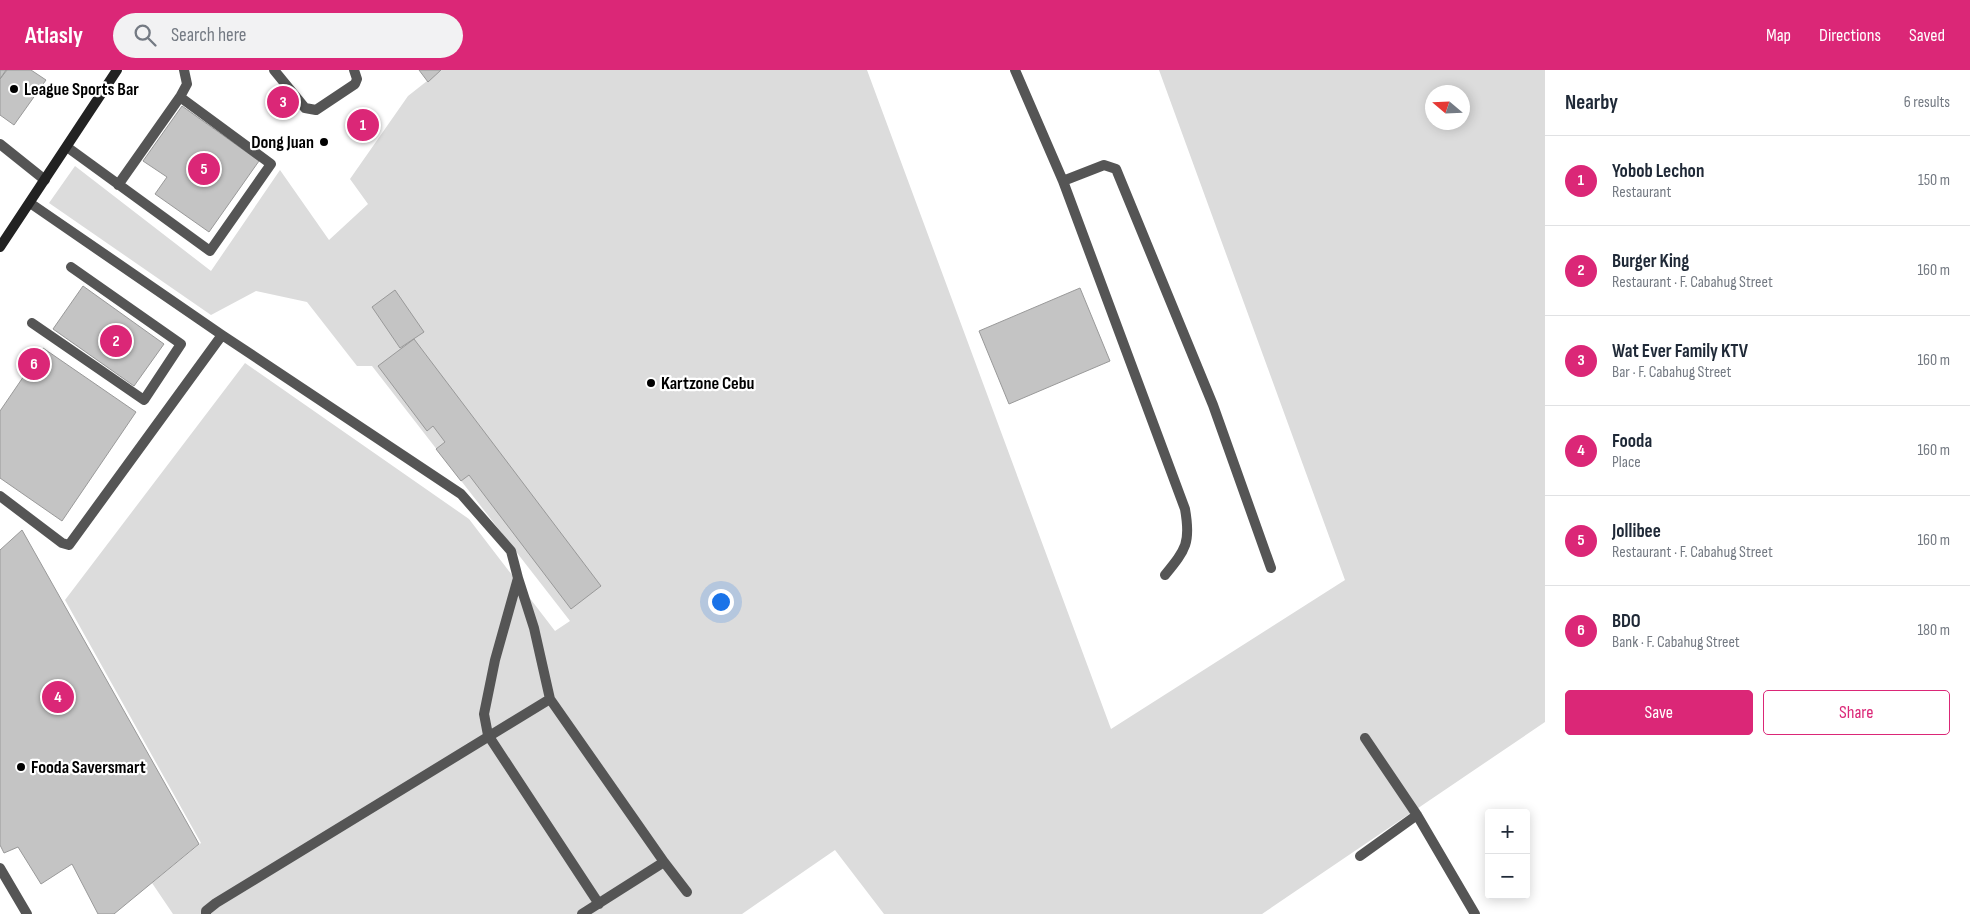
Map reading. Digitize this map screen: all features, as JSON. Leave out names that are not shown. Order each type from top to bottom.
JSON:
[{"type":"main road","points":[[0,247],[116,70]]},
{"type":"street","points":[[118,185],[180,97],[187,84],[184,70]]},
{"type":"street","points":[[274,70],[305,108],[316,110],[354,84],[357,79],[354,70]]},
{"type":"street","points":[[1014,70],[1062,182],[1185,509],[1189,534],[1180,556],[1165,575]]},
{"type":"street","points":[[67,147],[210,251],[271,164],[180,97]]},
{"type":"street","points":[[0,144],[45,180]]},
{"type":"street","points":[[1062,182],[1104,165],[1116,169],[1213,405],[1271,568]]},
{"type":"street","points":[[30,203],[222,335],[461,494],[511,551],[534,628],[550,699],[687,892]]},
{"type":"street","points":[[32,323],[144,400],[181,344],[71,267]]},
{"type":"street","points":[[0,496],[62,543],[69,545],[222,335]]},
{"type":"street","points":[[518,578],[495,660],[484,714],[488,735],[599,904]]},
{"type":"street","points":[[206,914],[206,911],[216,903],[488,735],[550,699]]},
{"type":"street","points":[[1365,738],[1416,815],[1475,914]]},
{"type":"street","points":[[1360,856],[1416,815]]},
{"type":"street","points":[[582,914],[664,862]]},
{"type":"street","points":[[0,868],[27,914]]},
{"type":"shaded area","points":[[441,70],[867,70],[1111,729],[1345,580],[1159,70],[1545,70],[1545,722],[1262,914],[884,914],[835,850],[742,914],[173,914],[152,883],[201,843],[65,600],[245,363],[469,519],[555,631],[570,621],[372,366],[357,366],[307,302],[256,291],[211,315],[49,203],[75,166],[211,271],[280,170],[329,240],[368,204],[350,179],[408,96]]},
{"type":"building","points":[[0,70],[6,70],[0,79]]},
{"type":"building","points":[[7,70],[31,70],[46,80],[14,125],[0,115],[0,79]]},
{"type":"building","points":[[419,70],[441,70],[428,82]]},
{"type":"building","points":[[182,106],[259,161],[209,232],[155,194],[167,177],[143,161]]},
{"type":"building","points":[[83,286],[164,344],[134,386],[53,329]]},
{"type":"building","points":[[1080,288],[1110,361],[1009,404],[979,331]]},
{"type":"building","points":[[395,290],[424,332],[400,348],[372,307]]},
{"type":"building","points":[[414,339],[601,586],[571,609],[469,475],[461,481],[436,449],[445,442],[433,426],[427,431],[378,366]]},
{"type":"building","points":[[43,348],[136,412],[62,521],[0,478],[0,411]]},
{"type":"building","points":[[22,530],[199,844],[114,914],[98,914],[72,864],[41,884],[18,847],[4,853],[0,845],[0,550]]},
{"type":"place","name":"League Sports Bar","points":[[14,89]]},
{"type":"place","name":"Wat Ever Family KTV","points":[[283,102]]},
{"type":"place","name":"Yobob Lechon","points":[[363,125]]},
{"type":"place","name":"Dong Juan","points":[[324,142]]},
{"type":"place","name":"Jollibee","points":[[204,169]]},
{"type":"place","name":"Burger King","points":[[116,341]]},
{"type":"place","name":"BDO","points":[[34,364]]},
{"type":"place","name":"Kartzone Cebu","points":[[651,383]]},
{"type":"place","name":"Fooda","points":[[58,697]]},
{"type":"place","name":"Fooda Saversmart","points":[[21,767]]}]
